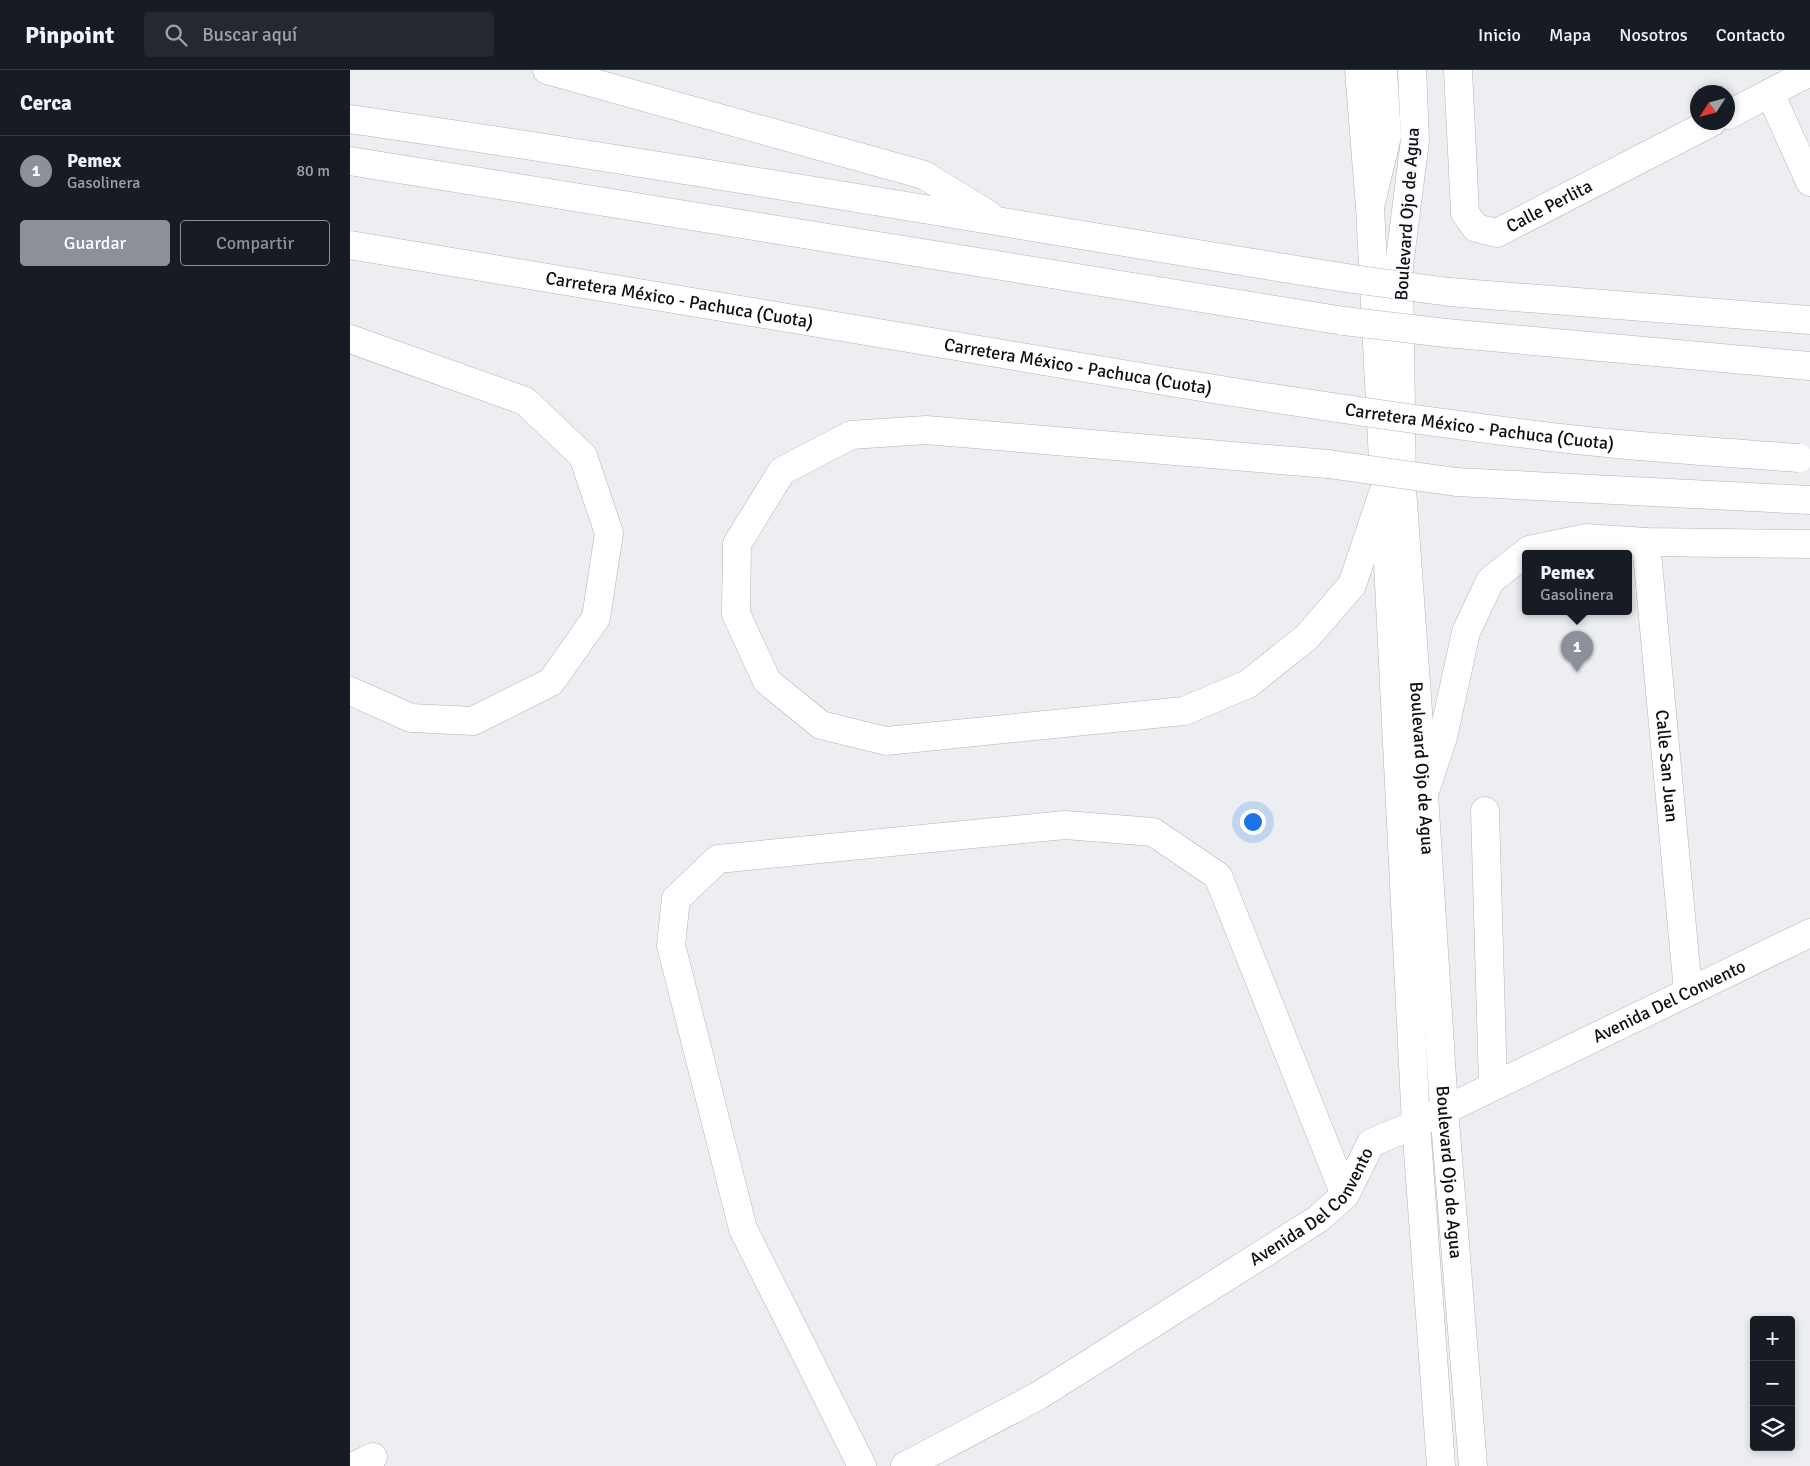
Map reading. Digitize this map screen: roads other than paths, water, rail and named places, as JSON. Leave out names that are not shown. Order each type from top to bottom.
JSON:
[{"type":"main road","points":[[547,70],[924,175],[1001,223]]},
{"type":"main road","name":"Boulevard Ojo de Agua","points":[[1359,70],[1370,207],[1416,1124],[1440,1466]]},
{"type":"main road","points":[[1370,207],[1387,136],[1383,70]]},
{"type":"main road","name":"Boulevard Ojo de Agua","points":[[1412,70],[1415,140],[1399,266],[1402,490],[1444,1109],[1473,1466]]},
{"type":"main road","name":"Calle Perlita","points":[[1458,70],[1465,213],[1476,228],[1497,233],[1697,130]]},
{"type":"main road","points":[[1735,111],[1810,72]]},
{"type":"main road","points":[[1770,93],[1810,182]]},
{"type":"main road","points":[[350,119],[567,150],[1001,223],[1353,279],[1449,292],[1810,320]]},
{"type":"main road","points":[[350,161],[1344,321],[1446,333],[1810,366]]},
{"type":"main road","name":"Carretera México - Pachuca (Cuota)","points":[[350,245],[1161,381],[1363,412],[1554,437],[1805,458]]},
{"type":"main road","points":[[350,339],[525,401],[583,456],[609,533],[596,618],[551,682],[473,721],[411,718],[350,691]]},
{"type":"main road","points":[[1384,490],[1352,585],[1307,637],[1248,684],[1184,712],[886,741],[821,725],[767,681],[736,614],[737,544],[782,470],[850,435],[926,430],[1328,464],[1456,482],[1810,500]]},
{"type":"main road","points":[[1529,550],[1586,538],[1646,542],[1810,544]]},
{"type":"main road","name":"Calle San Juan","points":[[1646,542],[1688,991]]},
{"type":"main road","points":[[1424,794],[1443,737],[1466,632],[1490,581],[1522,556]]},
{"type":"main road","points":[[1485,811],[1493,1085]]},
{"type":"main road","points":[[862,1466],[743,1229],[671,945],[676,899],[718,859],[1065,825],[1153,832],[1218,876],[1345,1195]]},
{"type":"main road","name":"Avenida Del Convento","points":[[904,1466],[1038,1396],[1318,1219],[1345,1195],[1371,1143],[1416,1124],[1493,1085],[1810,933]]},
{"type":"place","name":"Pemex","points":[[1577,672]]}]
